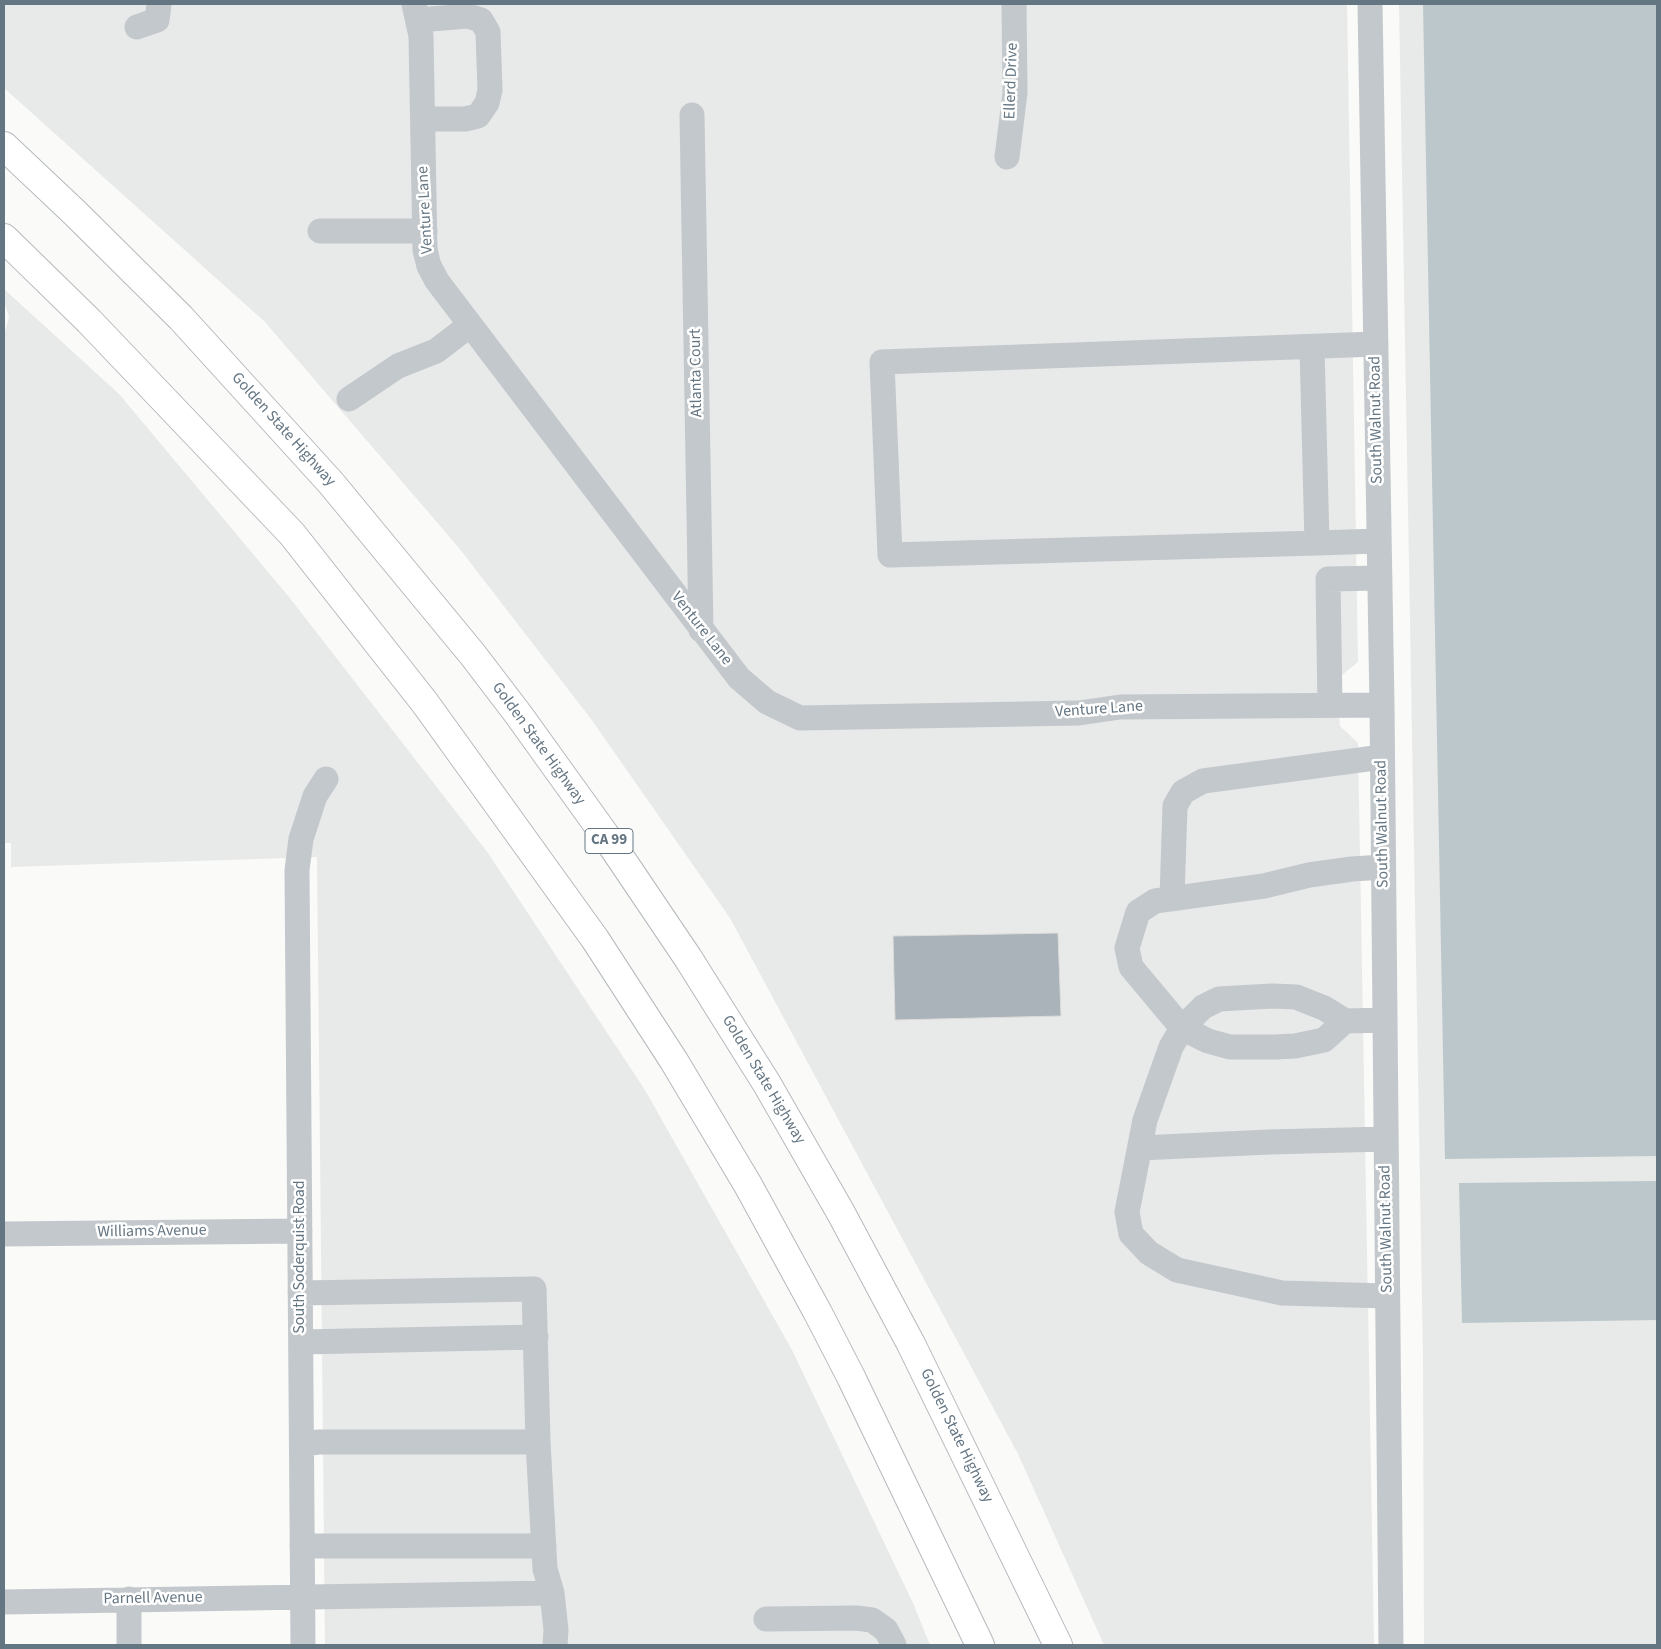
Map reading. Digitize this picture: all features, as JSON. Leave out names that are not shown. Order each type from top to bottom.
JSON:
[{"type":"highway","name":"Golden State Highway","points":[[4,146],[180,318],[331,483],[473,655],[605,835],[688,958],[767,1084],[841,1213],[911,1344],[1058,1645]]},
{"type":"highway","points":[[4,238],[89,321],[292,534],[425,703],[595,938],[694,1094],[748,1185],[818,1313],[851,1377],[980,1645]]},
{"type":"street","points":[[137,27],[157,20],[159,4]]},
{"type":"street","name":"Ellerd Drive","points":[[1007,157],[1014,93],[1014,4]]},
{"type":"street","name":"South Walnut Road","points":[[1370,4],[1382,705],[1390,1645]]},
{"type":"street","points":[[416,12],[468,16],[481,20],[488,32],[490,90],[488,103],[478,116],[465,119],[422,119]]},
{"type":"street","name":"Venture Lane","points":[[416,12],[421,36],[425,250],[429,266],[437,281],[470,325],[739,678],[767,702],[800,718],[1079,713],[1120,707],[1382,705]]},
{"type":"street","name":"Atlanta Court","points":[[692,115],[702,630]]},
{"type":"street","points":[[320,231],[425,231]]},
{"type":"street","points":[[349,399],[398,366],[436,351],[470,325]]},
{"type":"street","points":[[1376,344],[1312,348],[882,362],[890,555],[1379,541]]},
{"type":"street","points":[[1312,348],[1317,543]]},
{"type":"street","points":[[1330,705],[1328,579],[1380,578]]},
{"type":"street","points":[[1172,898],[1175,806],[1184,792],[1203,781],[1382,757]]},
{"type":"street","name":"South Soderquist Road","points":[[303,1645],[297,870],[301,839],[315,796],[326,779]]},
{"type":"street","points":[[1346,1021],[1324,1040],[1296,1046],[1230,1047],[1208,1042],[1182,1028],[1131,967],[1127,948],[1138,912],[1155,900],[1264,886],[1310,875],[1383,867]]},
{"type":"street","points":[[1385,1020],[1346,1021],[1324,1008],[1296,997],[1272,996],[1219,999],[1202,1007],[1182,1028],[1171,1047],[1145,1120],[1127,1212],[1132,1234],[1149,1253],[1176,1270],[1282,1293],[1387,1296]]},
{"type":"street","points":[[1140,1148],[1386,1139]]},
{"type":"street","name":"Williams Avenue","points":[[4,1234],[300,1231]]},
{"type":"street","points":[[300,1293],[534,1289],[538,1442],[545,1570],[552,1593],[556,1630],[555,1645]]},
{"type":"street","points":[[301,1342],[536,1337]]},
{"type":"street","points":[[302,1444],[319,1442],[538,1442]]},
{"type":"street","points":[[302,1546],[544,1546]]},
{"type":"street","name":"Parnell Avenue","points":[[4,1602],[552,1593]]},
{"type":"street","points":[[129,1599],[129,1645]]},
{"type":"street","points":[[766,1619],[856,1618],[872,1620],[886,1630],[894,1645]]},
{"type":"shaded area","points":[[4,4],[1347,4],[1358,662],[1337,679],[1340,726],[1358,743],[1374,1645],[1104,1645],[1018,1454],[730,918],[591,719],[459,548],[265,322],[4,88]]},
{"type":"shaded area","points":[[1399,4],[1657,4],[1657,1645],[1424,1645],[1423,1353]]},
{"type":"shaded area","points":[[1423,4],[1657,4],[1657,1156],[1445,1159]]},
{"type":"shaded area","points":[[4,289],[119,394],[289,597],[488,853],[645,1090],[792,1350],[913,1603],[930,1645],[325,1645],[317,857],[11,867],[11,843],[4,843],[4,335],[9,317],[4,301]]},
{"type":"shaded area","points":[[1657,1181],[1657,1320],[1462,1323],[1459,1183]]},
{"type":"building","points":[[1058,933],[1061,1016],[895,1020],[893,936]]}]
